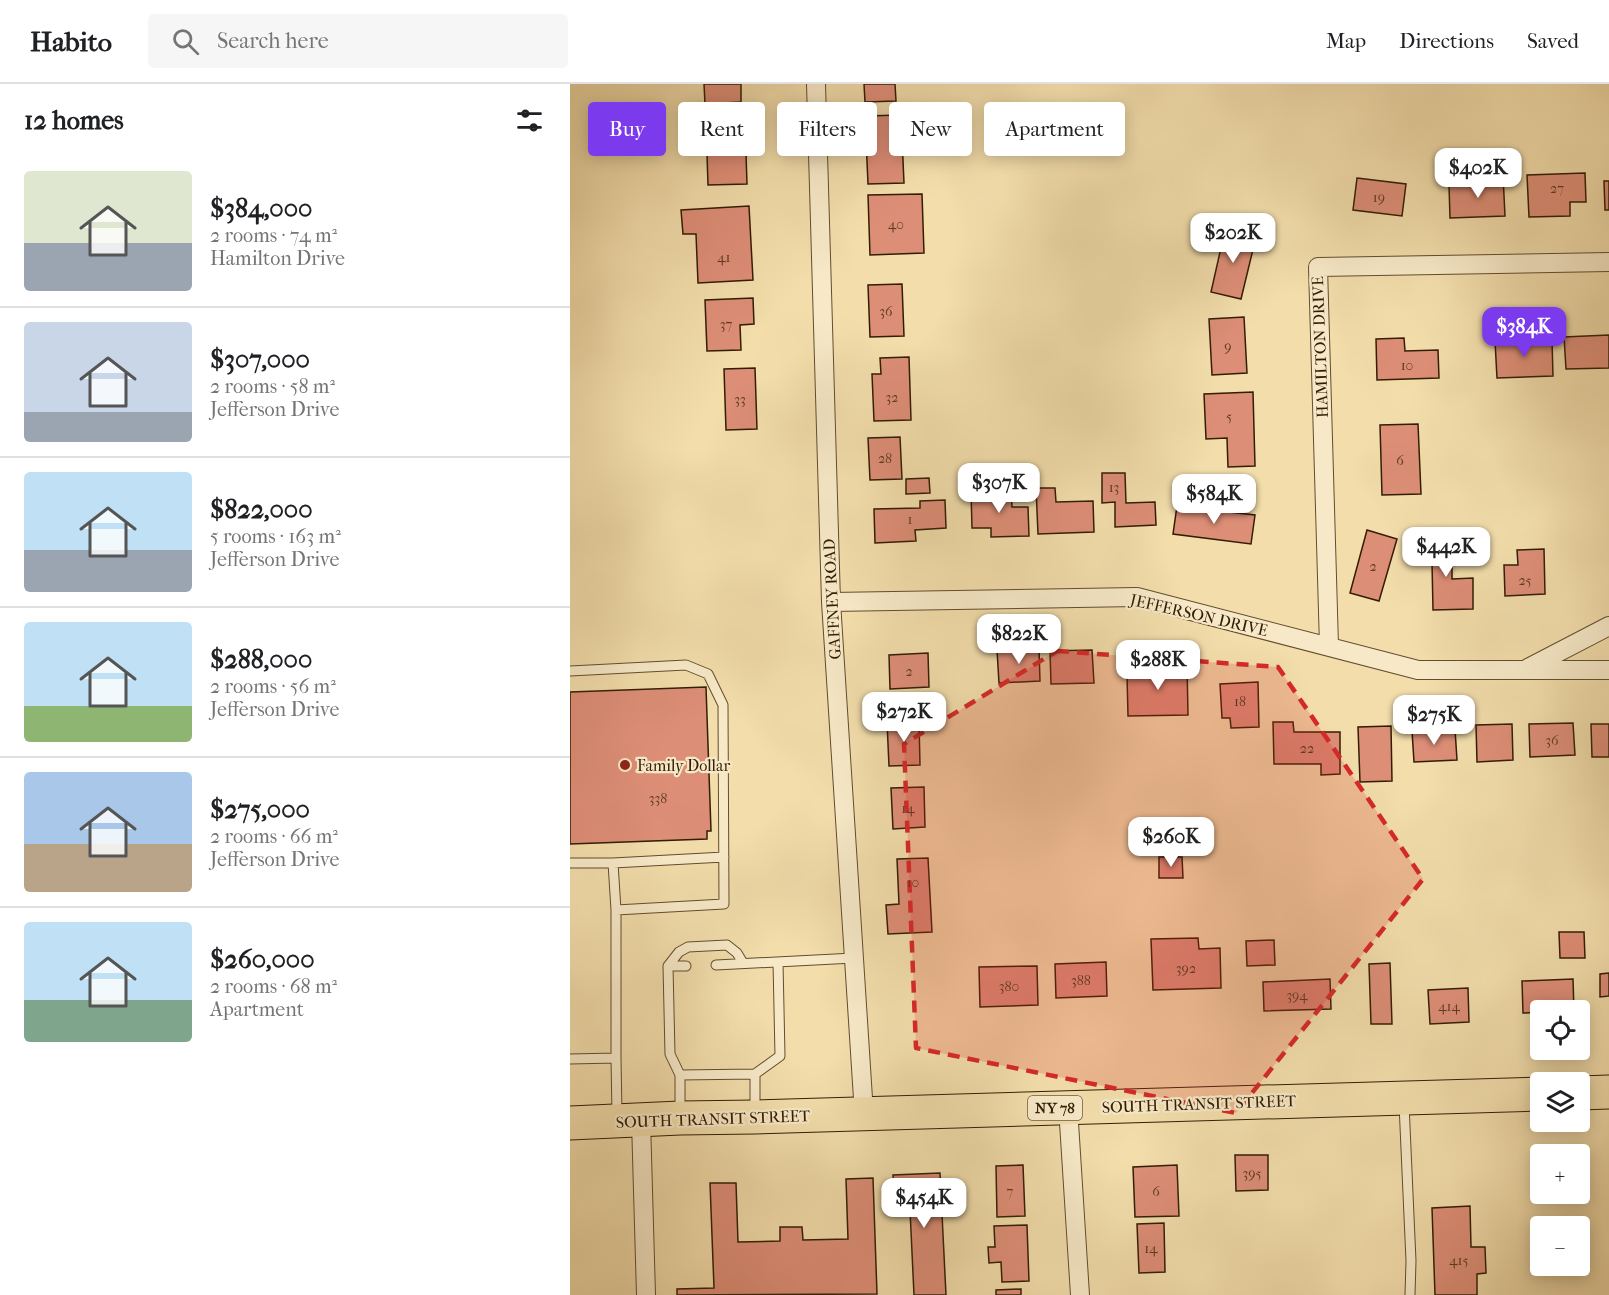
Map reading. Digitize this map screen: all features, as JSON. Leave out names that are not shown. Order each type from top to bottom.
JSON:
[{"type":"highway","points":[[1590,1093],[1609,1092]]},
{"type":"highway","name":"SOUTH TRANSIT STREET","points":[[570,1123],[1530,1094]]},
{"type":"street","name":"GAFFNEY ROAD","points":[[816,84],[831,602],[864,1114]]},
{"type":"street","name":"HAMILTON DRIVE","points":[[1329,646],[1318,267],[1609,262]]},
{"type":"street","name":"JEFFERSON DRIVE","points":[[831,602],[1137,597],[1418,670],[1609,670]]},
{"type":"street","name":"JEFFERSON DRIVE","points":[[1526,669],[1609,626]]},
{"type":"street","points":[[1068,1107],[1080,1295]]},
{"type":"street","points":[[629,1121],[646,1295]]},
{"type":"lane","points":[[570,671],[686,665],[708,674],[723,705],[724,904],[616,910]]},
{"type":"lane","points":[[570,863],[724,857]]},
{"type":"lane","points":[[613,863],[616,910],[616,1058],[629,1121]]},
{"type":"lane","points":[[680,1118],[680,1075],[670,1054],[668,966],[679,951],[688,947],[727,945],[737,953],[743,963]]},
{"type":"lane","points":[[716,965],[854,958]]},
{"type":"lane","points":[[680,1075],[755,1074],[780,1056],[778,962]]},
{"type":"lane","points":[[668,966],[686,966]]},
{"type":"lane","points":[[570,1059],[616,1058]]},
{"type":"lane","points":[[755,1074],[755,1117]]},
{"type":"lane","points":[[1404,1098],[1411,1261],[1410,1295]]},
{"type":"highlighted area","points":[[1057,651],[1278,667],[1423,879],[1236,1113],[916,1048],[904,744]]},
{"type":"building","points":[[704,84],[741,84],[741,102],[705,102]]},
{"type":"building","points":[[864,84],[895,84],[896,101],[865,102]]},
{"type":"building","points":[[889,115],[889,156],[903,156],[904,183],[868,184],[867,156],[877,156],[877,116]]},
{"type":"building","points":[[707,156],[746,156],[747,184],[708,185]]},
{"type":"building","points":[[1585,173],[1586,202],[1570,202],[1570,216],[1529,217],[1527,175]]},
{"type":"building","points":[[1486,175],[1503,175],[1505,216],[1450,218],[1449,185],[1487,183]]},
{"type":"building","points":[[1357,178],[1406,184],[1402,216],[1353,210]]},
{"type":"building","points":[[1604,181],[1609,181],[1609,210],[1605,210]]},
{"type":"building","points":[[922,194],[924,253],[870,255],[868,195]]},
{"type":"building","points":[[749,206],[753,280],[698,283],[696,234],[683,234],[681,210]]},
{"type":"building","points":[[1225,230],[1256,237],[1241,299],[1211,292]]},
{"type":"building","points":[[902,284],[904,336],[870,337],[868,285]]},
{"type":"building","points":[[753,298],[754,324],[740,325],[741,350],[707,351],[705,300]]},
{"type":"building","points":[[1244,317],[1247,373],[1212,375],[1209,319]]},
{"type":"building","points":[[1609,335],[1609,368],[1566,369],[1564,337]]},
{"type":"building","points":[[1404,338],[1405,351],[1438,350],[1439,378],[1377,380],[1376,339]]},
{"type":"building","points":[[1552,339],[1553,376],[1497,378],[1495,341]]},
{"type":"building","points":[[909,357],[911,420],[874,421],[872,374],[881,374],[880,358]]},
{"type":"building","points":[[755,368],[757,429],[726,430],[724,369]]},
{"type":"building","points":[[1253,392],[1255,466],[1228,467],[1227,438],[1206,439],[1204,394]]},
{"type":"building","points":[[1418,424],[1421,494],[1382,495],[1380,425]]},
{"type":"building","points":[[900,437],[902,479],[870,480],[868,438]]},
{"type":"building","points":[[1102,473],[1125,473],[1126,503],[1155,502],[1156,525],[1115,527],[1115,502],[1102,503]]},
{"type":"building","points":[[929,478],[930,493],[906,494],[906,479]]},
{"type":"building","points":[[1036,488],[1055,488],[1056,502],[1093,501],[1094,532],[1038,534]]},
{"type":"building","points":[[1011,491],[1012,507],[1028,507],[1029,536],[991,537],[991,528],[972,528],[971,492]]},
{"type":"building","points":[[945,500],[946,528],[915,530],[916,541],[875,543],[874,509],[920,508],[920,501]]},
{"type":"building","points":[[1177,506],[1255,515],[1251,544],[1173,534]]},
{"type":"building","points":[[1367,530],[1397,539],[1379,601],[1350,593]]},
{"type":"building","points":[[1420,542],[1452,542],[1452,579],[1473,578],[1473,609],[1433,610],[1432,563],[1420,563]]},
{"type":"building","points":[[1544,549],[1545,594],[1505,596],[1504,565],[1518,565],[1517,550]]},
{"type":"building","points":[[1039,648],[1040,681],[999,683],[997,650]]},
{"type":"building","points":[[1092,650],[1094,683],[1051,684],[1050,651]]},
{"type":"building","points":[[928,653],[929,687],[890,689],[889,655]]},
{"type":"building","points":[[1187,664],[1188,715],[1128,716],[1127,675],[1139,674],[1139,665]]},
{"type":"building","points":[[1258,682],[1259,727],[1231,728],[1230,718],[1222,718],[1220,684]]},
{"type":"building","points":[[706,687],[711,831],[707,831],[707,839],[570,844],[570,692]]},
{"type":"building","points":[[919,721],[920,765],[889,766],[887,722]]},
{"type":"building","points":[[1273,722],[1293,722],[1294,732],[1340,732],[1340,774],[1321,775],[1321,764],[1274,764]]},
{"type":"building","points":[[1573,723],[1575,755],[1530,757],[1529,724]]},
{"type":"building","points":[[1512,724],[1513,760],[1477,762],[1476,725]]},
{"type":"building","points":[[1591,724],[1609,724],[1609,757],[1592,757]]},
{"type":"building","points":[[1391,726],[1392,781],[1360,782],[1358,727]]},
{"type":"building","points":[[1455,729],[1457,760],[1414,762],[1412,731]]},
{"type":"building","points":[[924,787],[925,827],[893,829],[891,788]]},
{"type":"building","points":[[1159,857],[1182,857],[1183,878],[1159,878]]},
{"type":"building","points":[[928,858],[932,932],[888,934],[886,905],[899,904],[897,859]]},
{"type":"building","points":[[1559,932],[1584,932],[1585,958],[1560,958]]},
{"type":"building","points":[[1198,938],[1199,949],[1220,948],[1221,988],[1153,990],[1151,939]]},
{"type":"building","points":[[1274,940],[1275,965],[1247,966],[1246,941]]},
{"type":"building","points":[[1106,962],[1107,996],[1056,998],[1055,964]]},
{"type":"building","points":[[1390,963],[1392,1024],[1371,1024],[1369,964]]},
{"type":"building","points":[[1037,966],[1038,1005],[980,1007],[979,967]]},
{"type":"building","points":[[1609,973],[1609,996],[1600,997],[1600,974]]},
{"type":"building","points":[[1330,979],[1331,1009],[1264,1011],[1263,982]]},
{"type":"building","points":[[1573,979],[1574,1000],[1530,1000],[1530,1013],[1523,1013],[1522,981]]},
{"type":"building","points":[[1468,988],[1469,1022],[1430,1024],[1428,990]]},
{"type":"building","points":[[1235,1155],[1268,1155],[1268,1190],[1236,1191]]},
{"type":"building","points":[[1023,1165],[1025,1216],[997,1217],[996,1166]]},
{"type":"building","points":[[1177,1165],[1179,1216],[1135,1217],[1133,1167]]},
{"type":"building","points":[[940,1173],[946,1295],[914,1295],[910,1210],[895,1211],[893,1175]]},
{"type":"building","points":[[873,1178],[877,1294],[677,1295],[677,1289],[714,1288],[710,1183],[736,1183],[738,1242],[780,1241],[780,1227],[802,1227],[803,1240],[848,1239],[846,1179]]},
{"type":"building","points":[[1470,1206],[1471,1247],[1485,1247],[1486,1273],[1477,1274],[1477,1295],[1435,1295],[1432,1208]]},
{"type":"building","points":[[1164,1223],[1165,1272],[1139,1273],[1137,1224]]},
{"type":"building","points":[[1027,1225],[1029,1281],[1002,1282],[1001,1262],[989,1263],[988,1247],[995,1247],[994,1226]]},
{"type":"building","points":[[1021,1289],[1021,1295],[996,1295],[996,1290]]},
{"type":"place","name":"Family Dollar","points":[[625,765]]}]
